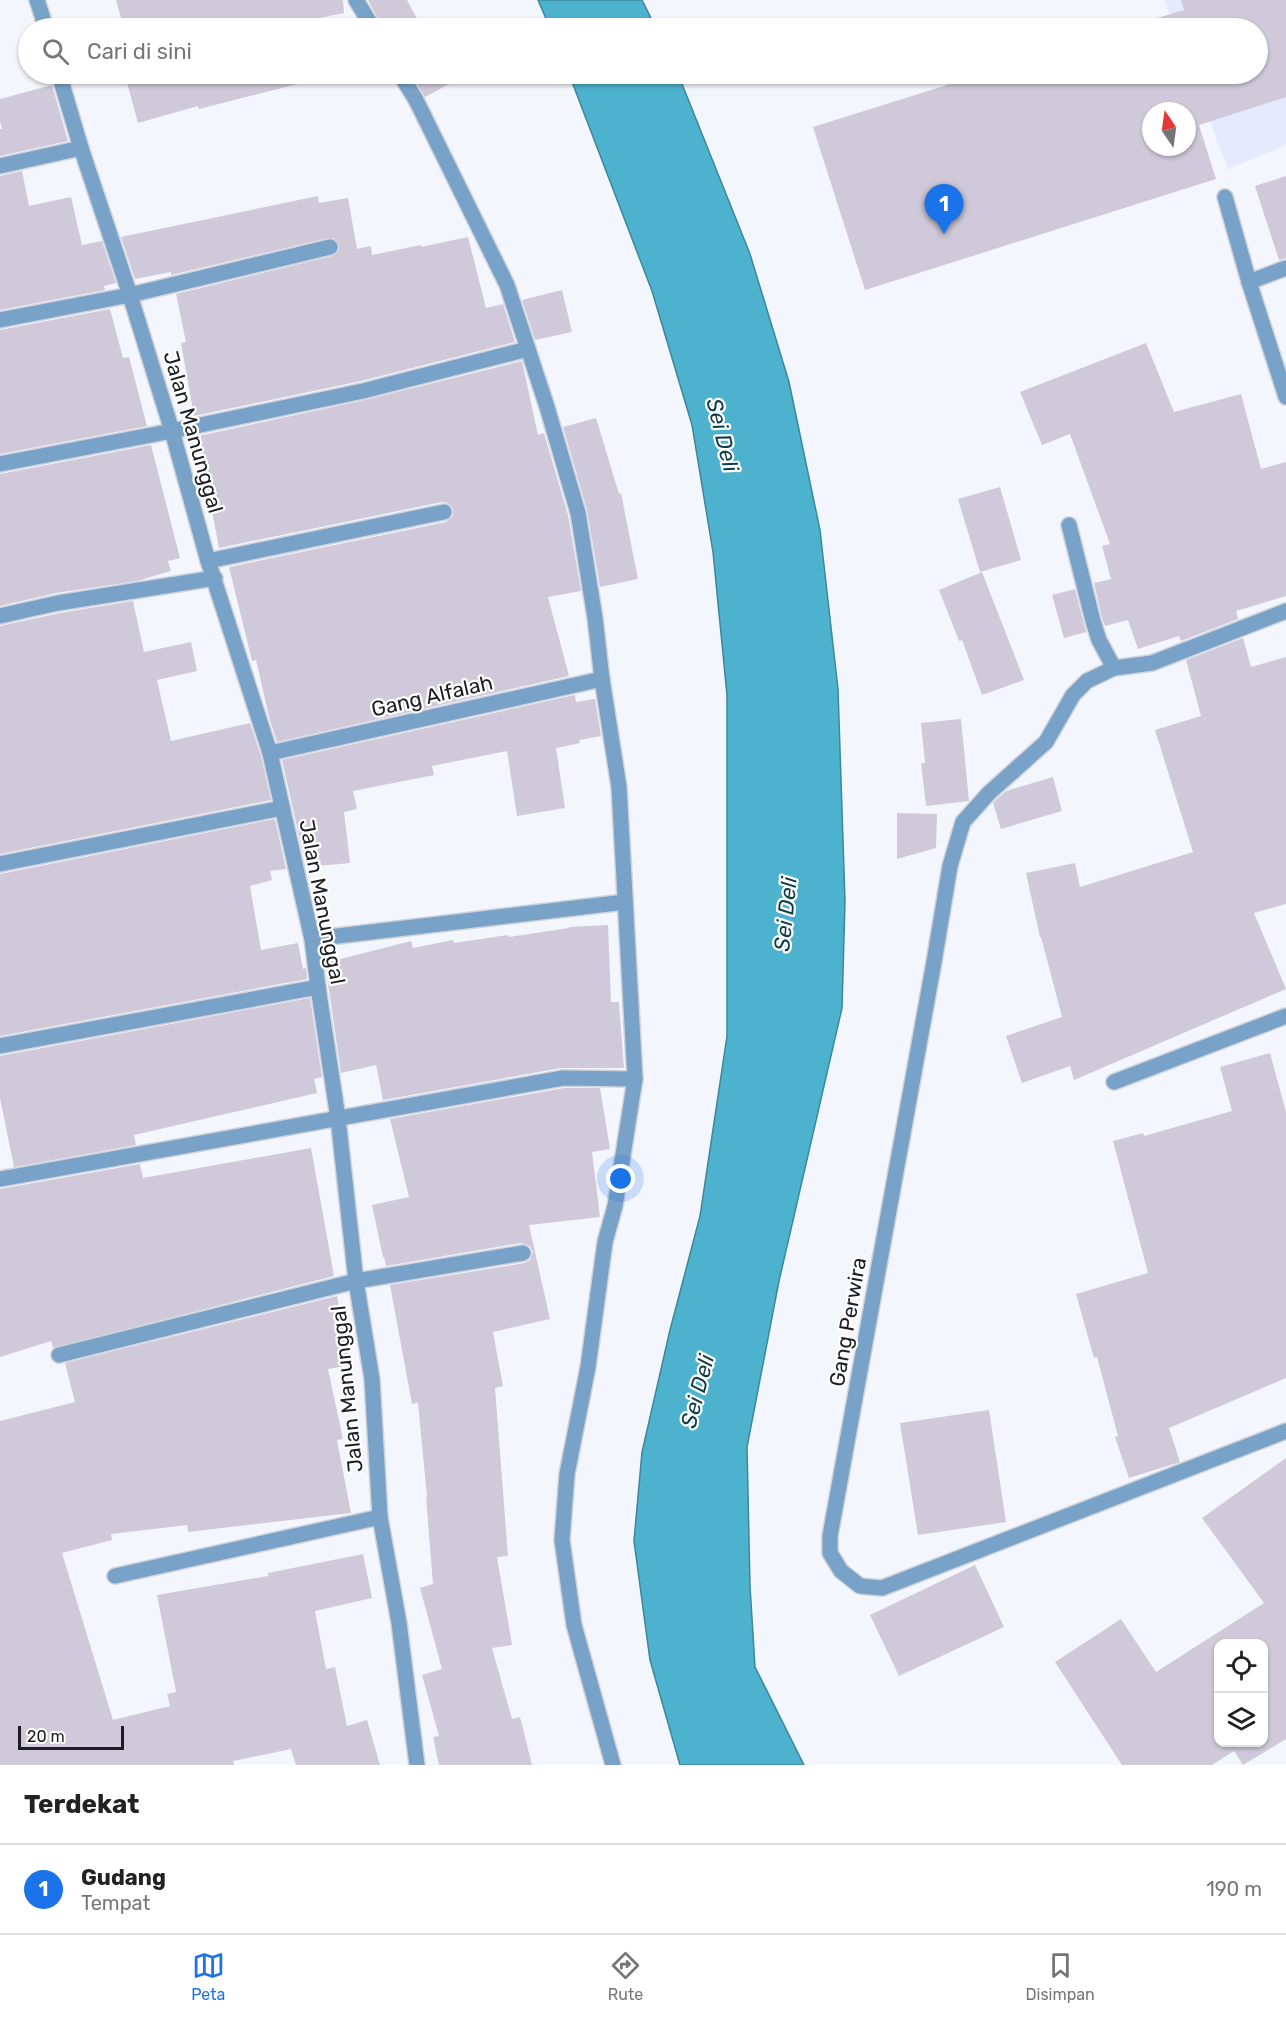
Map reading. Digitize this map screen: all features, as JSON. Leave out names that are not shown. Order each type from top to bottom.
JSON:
[{"type":"street","points":[[37,0],[43,18]]},
{"type":"street","points":[[356,0],[367,18]]},
{"type":"street","name":"Jalan Manunggal","points":[[62,84],[130,295],[172,431],[208,561],[270,753],[312,939],[338,1118],[356,1281],[372,1379],[380,1517],[399,1623],[417,1765]]},
{"type":"street","points":[[406,84],[507,285],[548,407],[578,513],[596,618],[602,679],[619,787],[635,1079],[615,1206],[605,1242],[588,1367],[567,1474],[562,1540],[574,1624],[613,1765]]},
{"type":"street","points":[[0,166],[81,148]]},
{"type":"street","points":[[1225,197],[1286,397]]},
{"type":"street","points":[[0,320],[130,295],[330,247]]},
{"type":"street","points":[[1250,282],[1286,268]]},
{"type":"street","points":[[0,464],[363,391],[528,349]]},
{"type":"street","points":[[208,561],[444,513]]},
{"type":"street","points":[[1070,525],[1093,621],[1099,640],[1114,668],[1152,663],[1286,611]]},
{"type":"street","points":[[0,616],[58,603],[215,578]]},
{"type":"street","name":"Gang Perwira","points":[[1114,668],[1087,681],[1073,695],[1046,742],[989,794],[963,822],[950,866],[830,1536],[830,1553],[841,1571],[860,1586],[882,1588],[1286,1431]]},
{"type":"street","name":"Gang Alfalah","points":[[270,753],[602,679]]},
{"type":"street","points":[[0,864],[282,808]]},
{"type":"street","points":[[312,939],[625,902]]},
{"type":"street","points":[[0,1046],[318,987]]},
{"type":"street","points":[[1114,1082],[1286,1016]]},
{"type":"street","points":[[0,1179],[563,1078],[635,1079]]},
{"type":"street","points":[[59,1355],[356,1281],[523,1253]]},
{"type":"street","points":[[115,1576],[380,1517]]},
{"type":"shaded area","points":[[1164,0],[1286,0],[1286,145],[1228,169],[1196,84],[1268,84],[1268,18],[1171,18]]},
{"type":"water","points":[[538,0],[642,0],[651,18],[546,18]]},
{"type":"water","name":"Sei Deli","points":[[573,84],[682,84],[750,254],[789,382],[820,530],[838,689],[845,901],[842,1008],[779,1281],[747,1447],[750,1586],[755,1667],[804,1765],[680,1765],[650,1660],[634,1541],[642,1452],[670,1330],[700,1216],[727,1036],[727,695],[713,552],[692,425],[652,291]]},
{"type":"building","points":[[116,0],[343,0],[344,13],[319,18],[121,18]]},
{"type":"building","points":[[368,0],[407,0],[417,18],[378,18]]},
{"type":"building","points":[[1181,0],[1286,0],[1286,97],[1199,125],[1216,179],[865,290],[813,127],[950,84],[1268,84],[1268,18],[1157,18],[1184,10]]},
{"type":"building","points":[[127,84],[298,84],[199,109],[198,106],[138,123]]},
{"type":"building","points":[[417,84],[449,84],[425,97]]},
{"type":"building","points":[[52,85],[68,141],[0,156],[0,129],[2,129],[0,99]]},
{"type":"building","points":[[22,171],[29,206],[71,197],[82,245],[102,241],[116,283],[104,286],[105,290],[0,310],[0,176]]},
{"type":"building","points":[[1286,176],[1286,258],[1279,260],[1255,186]]},
{"type":"building","points":[[318,196],[319,203],[348,198],[357,249],[371,246],[372,255],[468,237],[486,308],[503,304],[515,342],[361,381],[194,416],[181,343],[186,342],[176,294],[332,256],[339,250],[339,244],[333,238],[328,238],[171,275],[171,272],[135,279],[121,237]]},
{"type":"building","points":[[562,290],[572,332],[535,340],[522,300]]},
{"type":"building","points":[[110,309],[123,358],[129,357],[147,426],[0,454],[0,330]]},
{"type":"building","points":[[1146,343],[1174,412],[1241,394],[1261,469],[1286,462],[1286,596],[1236,611],[1238,619],[1181,641],[1179,636],[1138,649],[1128,620],[1105,626],[1102,618],[1094,583],[1111,579],[1102,546],[1110,544],[1070,434],[1042,445],[1020,392]]},
{"type":"building","points":[[522,361],[538,435],[544,433],[568,515],[581,591],[548,597],[569,676],[277,742],[256,660],[252,661],[229,567],[446,522],[453,516],[453,509],[448,503],[442,502],[219,548],[198,436],[365,400]]},
{"type":"building","points":[[596,418],[619,494],[621,493],[638,579],[600,587],[587,510],[563,427]]},
{"type":"building","points":[[151,445],[180,558],[168,561],[171,571],[137,581],[56,593],[0,606],[0,474]]},
{"type":"building","points":[[1000,487],[1021,560],[980,572],[958,499]]},
{"type":"building","points":[[982,572],[1024,680],[982,695],[962,640],[959,641],[939,590]]},
{"type":"building","points":[[1075,589],[1086,632],[1064,638],[1052,595]]},
{"type":"building","points":[[133,601],[144,652],[191,642],[197,671],[157,680],[171,741],[250,723],[261,756],[271,800],[0,854],[0,626]]},
{"type":"building","points":[[1243,638],[1251,667],[1286,657],[1286,904],[1254,913],[1286,989],[1074,1080],[1070,1066],[1022,1083],[1006,1036],[1062,1017],[1040,937],[1026,873],[1075,863],[1080,887],[1193,852],[1155,730],[1201,716],[1186,660]]},
{"type":"building","points":[[575,695],[576,702],[595,699],[601,736],[579,740],[580,743],[556,748],[565,808],[517,816],[507,751],[432,766],[434,775],[353,791],[357,809],[344,812],[350,863],[306,867],[282,760]]},
{"type":"building","points":[[961,719],[969,801],[926,806],[921,763],[925,763],[921,723]]},
{"type":"building","points":[[1053,777],[1062,811],[1001,829],[993,803],[996,800],[1006,791]]},
{"type":"building","points":[[897,813],[937,814],[936,848],[897,859]]},
{"type":"building","points":[[275,819],[286,869],[270,871],[272,880],[250,886],[261,950],[298,943],[307,979],[0,1036],[0,874]]},
{"type":"building","points":[[608,925],[611,1002],[619,1002],[624,1068],[561,1068],[383,1100],[376,1065],[341,1073],[325,963],[411,941],[413,948],[453,940],[454,943],[569,927]]},
{"type":"building","points":[[310,998],[322,1077],[314,1079],[317,1093],[134,1135],[136,1145],[14,1167],[0,1098],[0,1056]]},
{"type":"building","points":[[1270,1053],[1286,1112],[1286,1378],[1169,1428],[1180,1462],[1129,1478],[1115,1437],[1118,1436],[1097,1357],[1094,1358],[1076,1294],[1148,1273],[1113,1141],[1143,1133],[1144,1136],[1232,1111],[1220,1067]]},
{"type":"building","points":[[564,1088],[600,1088],[610,1149],[592,1152],[600,1217],[529,1225],[550,1319],[493,1332],[503,1386],[495,1388],[508,1556],[497,1557],[512,1645],[492,1648],[512,1719],[520,1717],[532,1765],[439,1765],[433,1737],[439,1736],[422,1675],[442,1669],[420,1588],[433,1584],[418,1403],[412,1404],[390,1285],[525,1263],[530,1260],[533,1252],[530,1246],[521,1243],[386,1266],[372,1205],[409,1197],[390,1119]]},
{"type":"building","points":[[311,1148],[334,1276],[53,1348],[51,1341],[0,1357],[0,1189],[140,1164],[143,1178]]},
{"type":"building","points":[[337,1296],[350,1365],[328,1369],[343,1439],[337,1440],[351,1513],[188,1532],[187,1525],[111,1534],[112,1540],[62,1553],[113,1720],[170,1706],[167,1694],[176,1692],[157,1595],[268,1576],[268,1573],[363,1554],[372,1598],[315,1611],[326,1669],[335,1667],[347,1726],[367,1720],[380,1765],[296,1765],[291,1749],[233,1761],[234,1765],[0,1765],[0,1421],[75,1402],[65,1363]]},
{"type":"building","points":[[989,1410],[1006,1522],[918,1535],[900,1423]]},
{"type":"building","points":[[1286,1458],[1286,1739],[1243,1765],[1234,1751],[1212,1765],[1122,1765],[1055,1662],[1121,1619],[1156,1672],[1264,1603],[1202,1518]]},
{"type":"building","points":[[975,1565],[1004,1627],[899,1676],[870,1615]]},
{"type":"place","name":"Gudang","points":[[944,234]]}]
